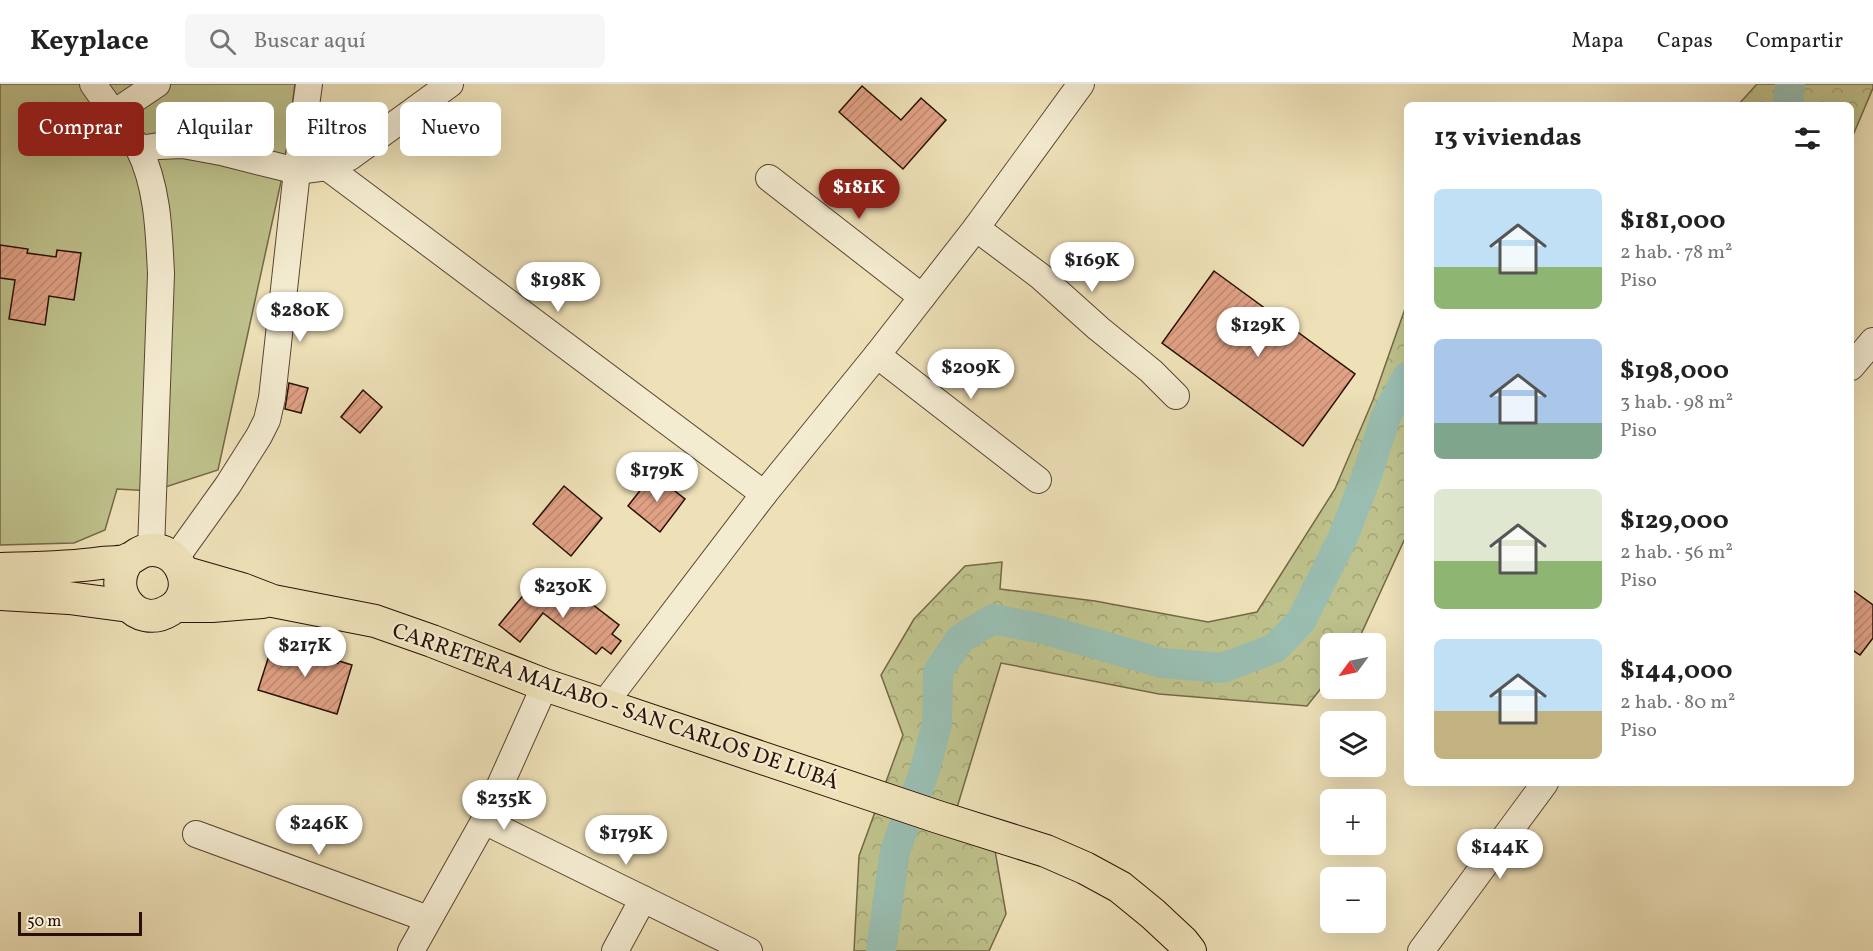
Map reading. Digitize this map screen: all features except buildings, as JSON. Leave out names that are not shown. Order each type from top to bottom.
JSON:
[{"type":"main road","points":[[0,569],[66,568],[160,560],[185,579],[183,593],[176,606],[163,614],[149,615],[142,614],[124,600],[120,586],[121,572],[160,560]]},
{"type":"main road","name":"CARRETERA MALABO - SAN CARLOS DE LUBÁ","points":[[160,560],[273,601],[375,621],[432,640],[545,685],[1046,851],[1085,868],[1119,887],[1153,914],[1190,951]]},
{"type":"main road","points":[[0,594],[69,598],[129,606]]},
{"type":"main road","name":"CARRETERA MALABO - SAN CARLOS DE LUBÁ","points":[[176,606],[212,606],[273,601]]},
{"type":"street","points":[[93,84],[106,102]]},
{"type":"street","points":[[130,102],[157,84]]},
{"type":"street","points":[[160,560],[228,485],[267,420],[272,398],[309,84]]},
{"type":"street","points":[[144,149],[183,145],[297,171],[327,167],[350,157],[450,84]]},
{"type":"street","points":[[604,704],[764,494],[976,228],[1081,84]]},
{"type":"street","points":[[142,156],[154,200],[161,274],[160,560]]},
{"type":"street","points":[[327,167],[764,494]]},
{"type":"street","points":[[769,178],[922,297]]},
{"type":"street","points":[[976,228],[1040,276],[1151,371],[1176,396]]},
{"type":"street","points":[[1854,363],[1873,341]]},
{"type":"street","points":[[877,355],[1038,480]]},
{"type":"street","points":[[411,951],[484,821],[545,685]]},
{"type":"street","points":[[1421,951],[1543,786]]},
{"type":"street","points":[[484,821],[749,951]]},
{"type":"street","points":[[196,834],[428,919]]},
{"type":"street","points":[[615,951],[643,899]]},
{"type":"green space","points":[[0,84],[295,84],[293,102],[286,102],[284,168],[218,470],[153,491],[117,489],[105,530],[74,543],[0,545]]},
{"type":"green space","points":[[1757,84],[1873,84],[1854,133],[1854,102],[1741,102]]},
{"type":"green space","points":[[1404,312],[1404,541],[1362,633],[1320,633],[1320,690],[1307,706],[1159,694],[1001,663],[952,824],[992,833],[1006,914],[989,951],[854,951],[859,856],[903,735],[881,675],[914,619],[965,566],[1002,562],[1000,589],[1095,601],[1208,622],[1257,612],[1335,489],[1373,400]]},
{"type":"waterway","points":[[1788,102],[1790,84]]},
{"type":"waterway","points":[[881,951],[895,851],[924,773],[937,724],[938,672],[960,639],[993,619],[1043,629],[1162,663],[1222,668],[1275,648],[1301,621],[1343,537],[1367,475],[1386,416],[1404,383]]}]
